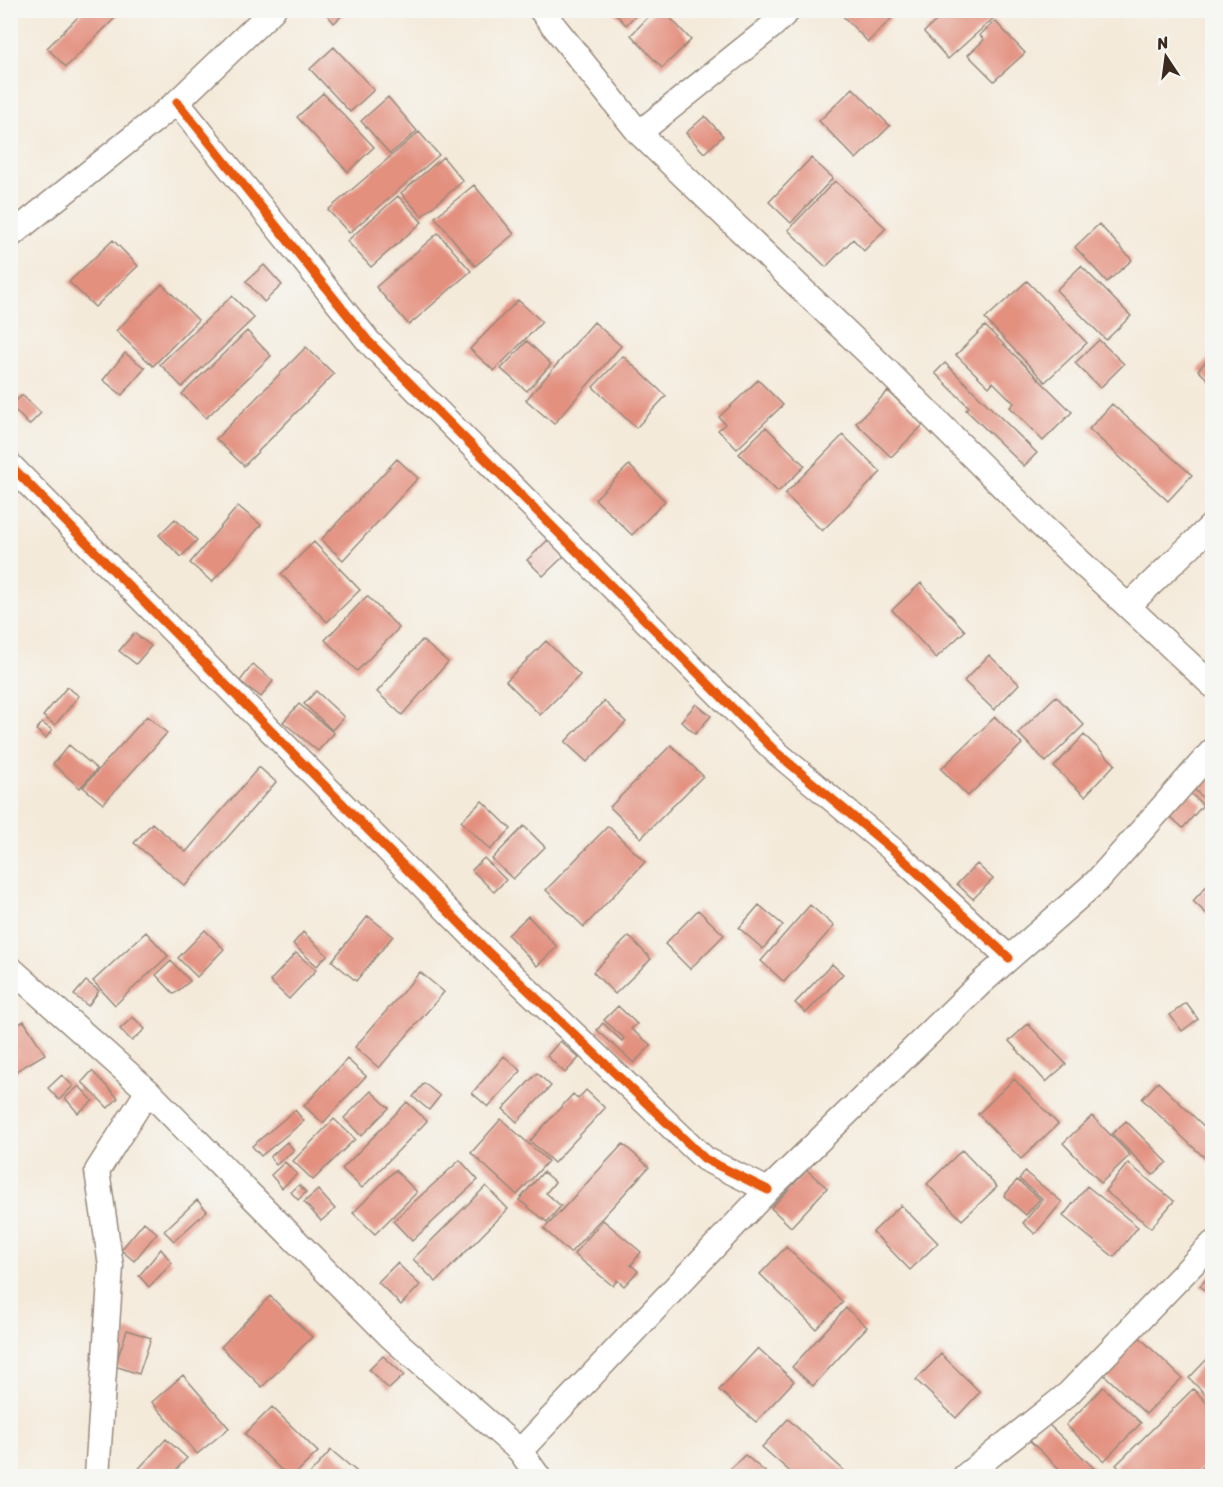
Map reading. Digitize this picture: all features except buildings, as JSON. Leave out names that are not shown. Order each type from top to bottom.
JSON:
[{"type":"street","points":[[11,234],[177,102],[273,10]]},
{"type":"street","points":[[541,10],[639,133],[885,369],[1043,527],[1212,685]]},
{"type":"street","points":[[639,133],[789,10]]},
{"type":"street","points":[[177,102],[369,342],[777,753],[893,850],[1009,958]]},
{"type":"street","points":[[10,465],[487,951],[705,1160],[768,1190]]},
{"type":"street","points":[[1128,606],[1212,525]]},
{"type":"street","points":[[520,1451],[768,1190],[1009,958],[1097,881],[1212,752]]},
{"type":"street","points":[[10,968],[148,1091],[391,1337],[520,1451],[538,1476]]},
{"type":"street","points":[[97,1476],[111,1266],[98,1171],[148,1091]]},
{"type":"street","points":[[965,1476],[1068,1394],[1212,1244]]},
{"type":"cycle path","points":[[177,102],[369,342],[777,753],[893,850],[1009,958]]},
{"type":"cycle path","points":[[10,465],[487,951],[705,1159],[768,1190]]}]
